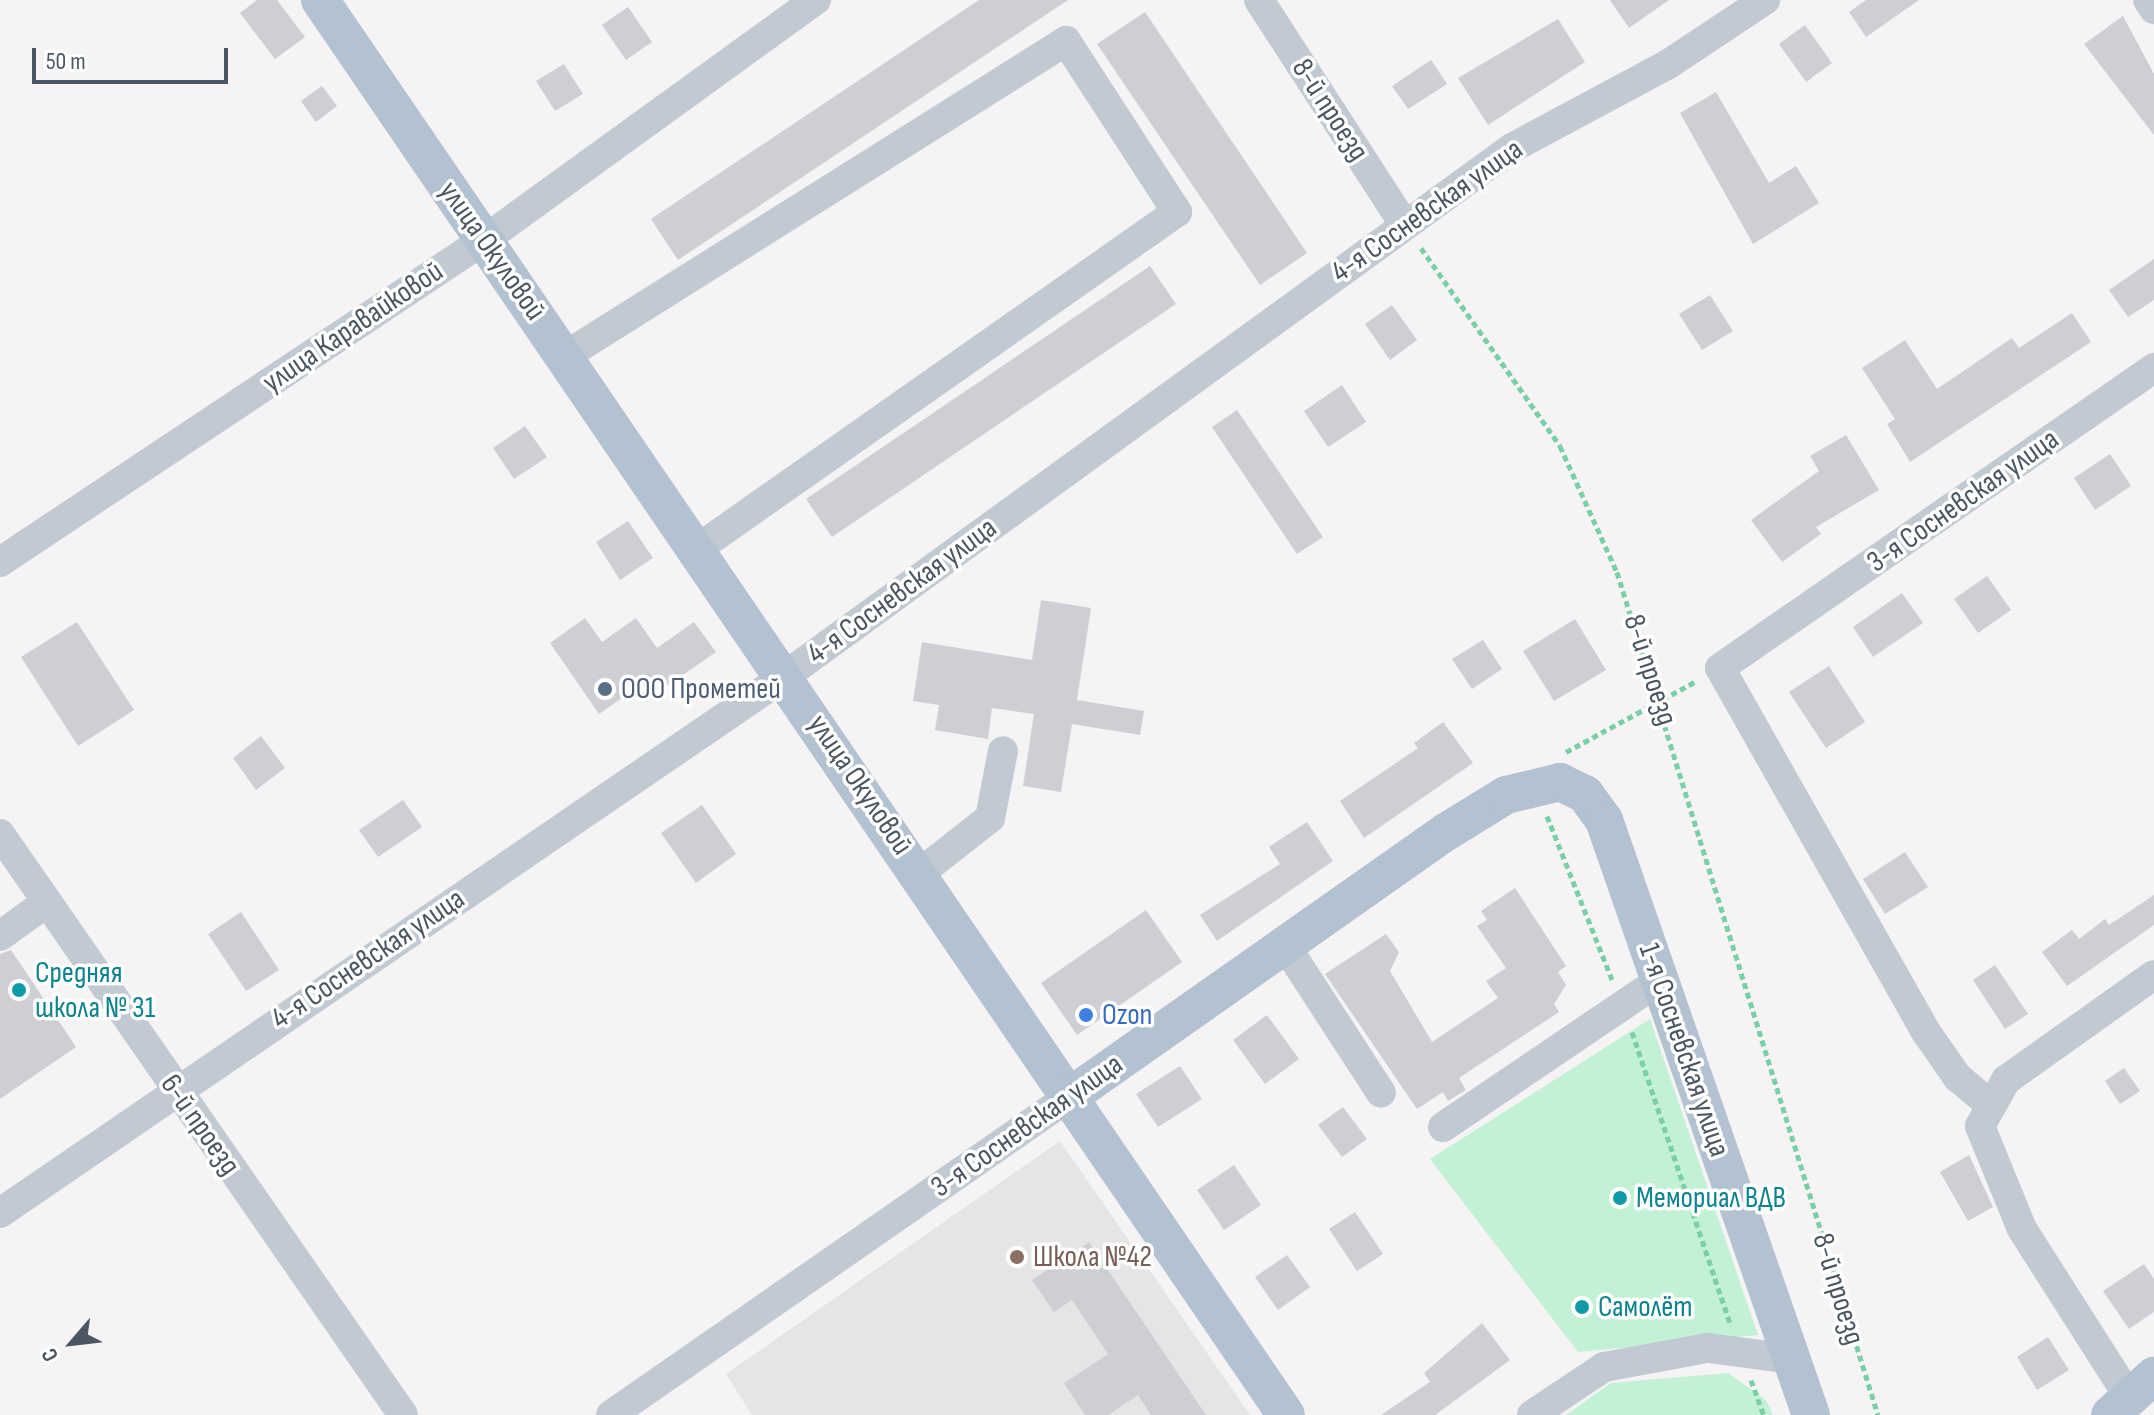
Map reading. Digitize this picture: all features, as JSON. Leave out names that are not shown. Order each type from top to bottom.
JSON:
[{"type":"main road","name":"улица Окуловой","points":[[320,0],[1073,1094],[1286,1415]]},
{"type":"main road","name":"1-я Сосневская улица","points":[[1535,785],[1560,782],[1585,794],[1604,820],[1811,1415]]},
{"type":"main road","name":"3-я Сосневская улица","points":[[1073,1094],[1446,832],[1535,785]]},
{"type":"street","name":"улица Каравайковой","points":[[0,562],[484,240],[816,0]]},
{"type":"street","name":"8-й проезд","points":[[1259,0],[1404,224]]},
{"type":"street","name":"4-я Сосневская улица","points":[[0,1213],[175,1089],[785,676],[1512,148],[1667,65],[1765,0]]},
{"type":"street","points":[[2148,0],[2154,9]]},
{"type":"street","points":[[565,356],[1066,41],[1177,212],[697,549]]},
{"type":"street","name":"3-я Сосневская улица","points":[[1720,668],[2154,368]]},
{"type":"street","points":[[1720,668],[1926,1032],[1958,1078],[1987,1102]]},
{"type":"street","points":[[920,873],[990,818],[1003,751]]},
{"type":"street","name":"6-й проезд","points":[[0,834],[403,1415]]},
{"type":"street","points":[[0,936],[47,902]]},
{"type":"street","points":[[1285,945],[1381,1093]]},
{"type":"street","points":[[2131,1396],[2022,1229],[1980,1126],[1987,1102],[2006,1080],[2154,975]]},
{"type":"street","points":[[1443,1127],[1622,1003],[1659,981]]},
{"type":"street","name":"3-я Сосневская улица","points":[[611,1415],[1073,1094]]},
{"type":"street","points":[[1532,1415],[1604,1367],[1708,1348],[1792,1359]]},
{"type":"path","name":"8-й проезд","points":[[1404,224],[1560,446],[1617,572],[1662,702],[1878,1415]]},
{"type":"path","points":[[1720,668],[1529,772],[1622,1003],[1764,1415]]},
{"type":"shaded area","name":"Школа №42","points":[[1060,1141],[1250,1415],[752,1415],[726,1374]]},
{"type":"green space","points":[[1650,1019],[1758,1335],[1578,1352],[1430,1159]]},
{"type":"green space","points":[[1728,1373],[1766,1400],[1773,1415],[1566,1415],[1611,1383]]},
{"type":"building","points":[[257,0],[277,0],[305,37],[275,59],[240,13]]},
{"type":"building","points":[[979,0],[1068,0],[678,260],[651,219]]},
{"type":"building","points":[[1610,0],[1669,0],[1629,28]]},
{"type":"building","points":[[1866,0],[1919,0],[1866,37],[1849,12]]},
{"type":"building","points":[[628,7],[652,42],[626,60],[602,25]]},
{"type":"building","points":[[1145,12],[1307,253],[1260,285],[1097,44]]},
{"type":"building","points":[[2123,16],[2154,74],[2154,135],[2084,44]]},
{"type":"building","points":[[1558,19],[1585,62],[1488,125],[1458,78]]},
{"type":"building","points":[[1805,25],[1832,63],[1806,82],[1779,44]]},
{"type":"building","points":[[1431,60],[1447,84],[1408,109],[1392,86]]},
{"type":"building","points":[[564,64],[583,94],[555,111],[536,81]]},
{"type":"building","points":[[322,86],[337,106],[316,122],[301,101]]},
{"type":"building","points":[[1716,92],[1769,183],[1796,166],[1819,203],[1753,244],[1680,113]]},
{"type":"building","points":[[2154,259],[2154,300],[2128,317],[2109,290]]},
{"type":"building","points":[[1150,266],[1176,304],[832,537],[806,499]]},
{"type":"building","points":[[1710,295],[1733,331],[1702,350],[1679,314]]},
{"type":"building","points":[[1392,305],[1417,340],[1390,360],[1365,324]]},
{"type":"building","points":[[2072,313],[2091,342],[1910,462],[1887,424],[1895,419],[1862,368],[1905,340],[1937,389],[2012,338],[2019,348]]},
{"type":"building","points":[[1342,385],[1366,422],[1328,447],[1304,411]]},
{"type":"building","points":[[1237,410],[1323,537],[1297,554],[1212,427]]},
{"type":"building","points":[[525,426],[547,457],[514,479],[493,448]]},
{"type":"building","points":[[1846,435],[1879,490],[1816,527],[1821,534],[1782,562],[1751,520],[1819,471],[1810,456]]},
{"type":"building","points":[[2110,454],[2131,486],[2095,510],[2074,478]]},
{"type":"building","points":[[628,521],[653,558],[620,580],[596,542]]},
{"type":"building","points":[[1987,576],[2011,610],[1978,633],[1954,599]]},
{"type":"building","points":[[1902,593],[1923,623],[1873,657],[1853,627]]},
{"type":"building","points":[[1041,600],[1091,608],[1077,700],[1144,711],[1140,735],[1072,724],[1061,792],[1023,786],[1034,714],[992,708],[988,739],[935,730],[939,705],[913,701],[922,642],[1032,660]]},
{"type":"building","points":[[585,618],[602,642],[636,618],[657,648],[694,622],[716,652],[651,697],[642,684],[599,714],[550,643]]},
{"type":"building","points":[[1575,619],[1606,670],[1554,701],[1523,651]]},
{"type":"building","points":[[77,622],[134,710],[78,746],[21,657]]},
{"type":"building","points":[[1483,640],[1502,669],[1472,689],[1452,659]]},
{"type":"building","points":[[1829,666],[1865,722],[1826,748],[1789,692]]},
{"type":"building","points":[[1443,722],[1473,763],[1364,838],[1340,801],[1418,748],[1414,743]]},
{"type":"building","points":[[261,736],[285,768],[256,790],[233,758]]},
{"type":"building","points":[[403,800],[422,827],[378,857],[359,830]]},
{"type":"building","points":[[702,805],[736,854],[696,883],[661,833]]},
{"type":"building","points":[[1307,822],[1333,861],[1217,941],[1200,915],[1280,864],[1269,847]]},
{"type":"building","points":[[1905,852],[1928,887],[1885,914],[1863,879]]},
{"type":"building","points":[[1515,888],[1566,966],[1558,972],[1566,985],[1554,1004],[1559,1012],[1459,1078],[1466,1090],[1448,1101],[1443,1092],[1417,1109],[1325,974],[1386,934],[1399,952],[1390,971],[1432,1042],[1498,998],[1486,981],[1506,968],[1477,926],[1487,920],[1481,911]]},
{"type":"building","points":[[2154,895],[2154,925],[2067,986],[2042,952],[2072,930],[2079,939],[2105,919],[2109,925]]},
{"type":"building","points":[[1146,910],[1182,962],[1077,1035],[1041,983]]},
{"type":"building","points":[[241,912],[279,970],[246,991],[208,934]]},
{"type":"building","name":"Средняя школа № 31","points":[[11,950],[76,1047],[0,1099],[0,954]]},
{"type":"building","points":[[1995,965],[2028,1014],[2005,1029],[1973,980]]},
{"type":"building","points":[[1267,1015],[1299,1059],[1265,1084],[1233,1040]]},
{"type":"building","points":[[1180,1066],[1202,1099],[1158,1127],[1136,1094]]},
{"type":"building","points":[[2124,1068],[2140,1091],[2120,1104],[2105,1081]]},
{"type":"building","points":[[1343,1107],[1367,1139],[1342,1157],[1318,1125]]},
{"type":"building","points":[[1969,1155],[1993,1207],[1968,1221],[1940,1172]]},
{"type":"building","points":[[1234,1165],[1261,1205],[1224,1230],[1197,1190]]},
{"type":"building","points":[[1355,1212],[1383,1254],[1357,1271],[1329,1229]]},
{"type":"building","points":[[1089,1242],[1206,1415],[1151,1415],[1138,1395],[1108,1415],[1085,1415],[1064,1383],[1108,1354],[1072,1300],[1054,1312],[1032,1280]]},
{"type":"building","points":[[1287,1255],[1310,1287],[1278,1310],[1255,1277]]},
{"type":"building","points":[[2144,1264],[2154,1279],[2154,1312],[2129,1329],[2103,1291]]},
{"type":"building","points":[[1482,1323],[1510,1360],[1435,1415],[1381,1415],[1430,1382],[1424,1373]]},
{"type":"building","points":[[2048,1337],[2069,1370],[2037,1390],[2017,1357]]},
{"type":"place","name":"ООО Прометей","points":[[605,689]]},
{"type":"place","name":"Средняя школа № 31","points":[[19,990]]},
{"type":"place","name":"Ozon","points":[[1086,1015]]},
{"type":"place","name":"Мемориал ВДВ","points":[[1620,1198]]},
{"type":"place","name":"Школа №42","points":[[1017,1257]]},
{"type":"place","name":"Самолёт","points":[[1582,1307]]}]
